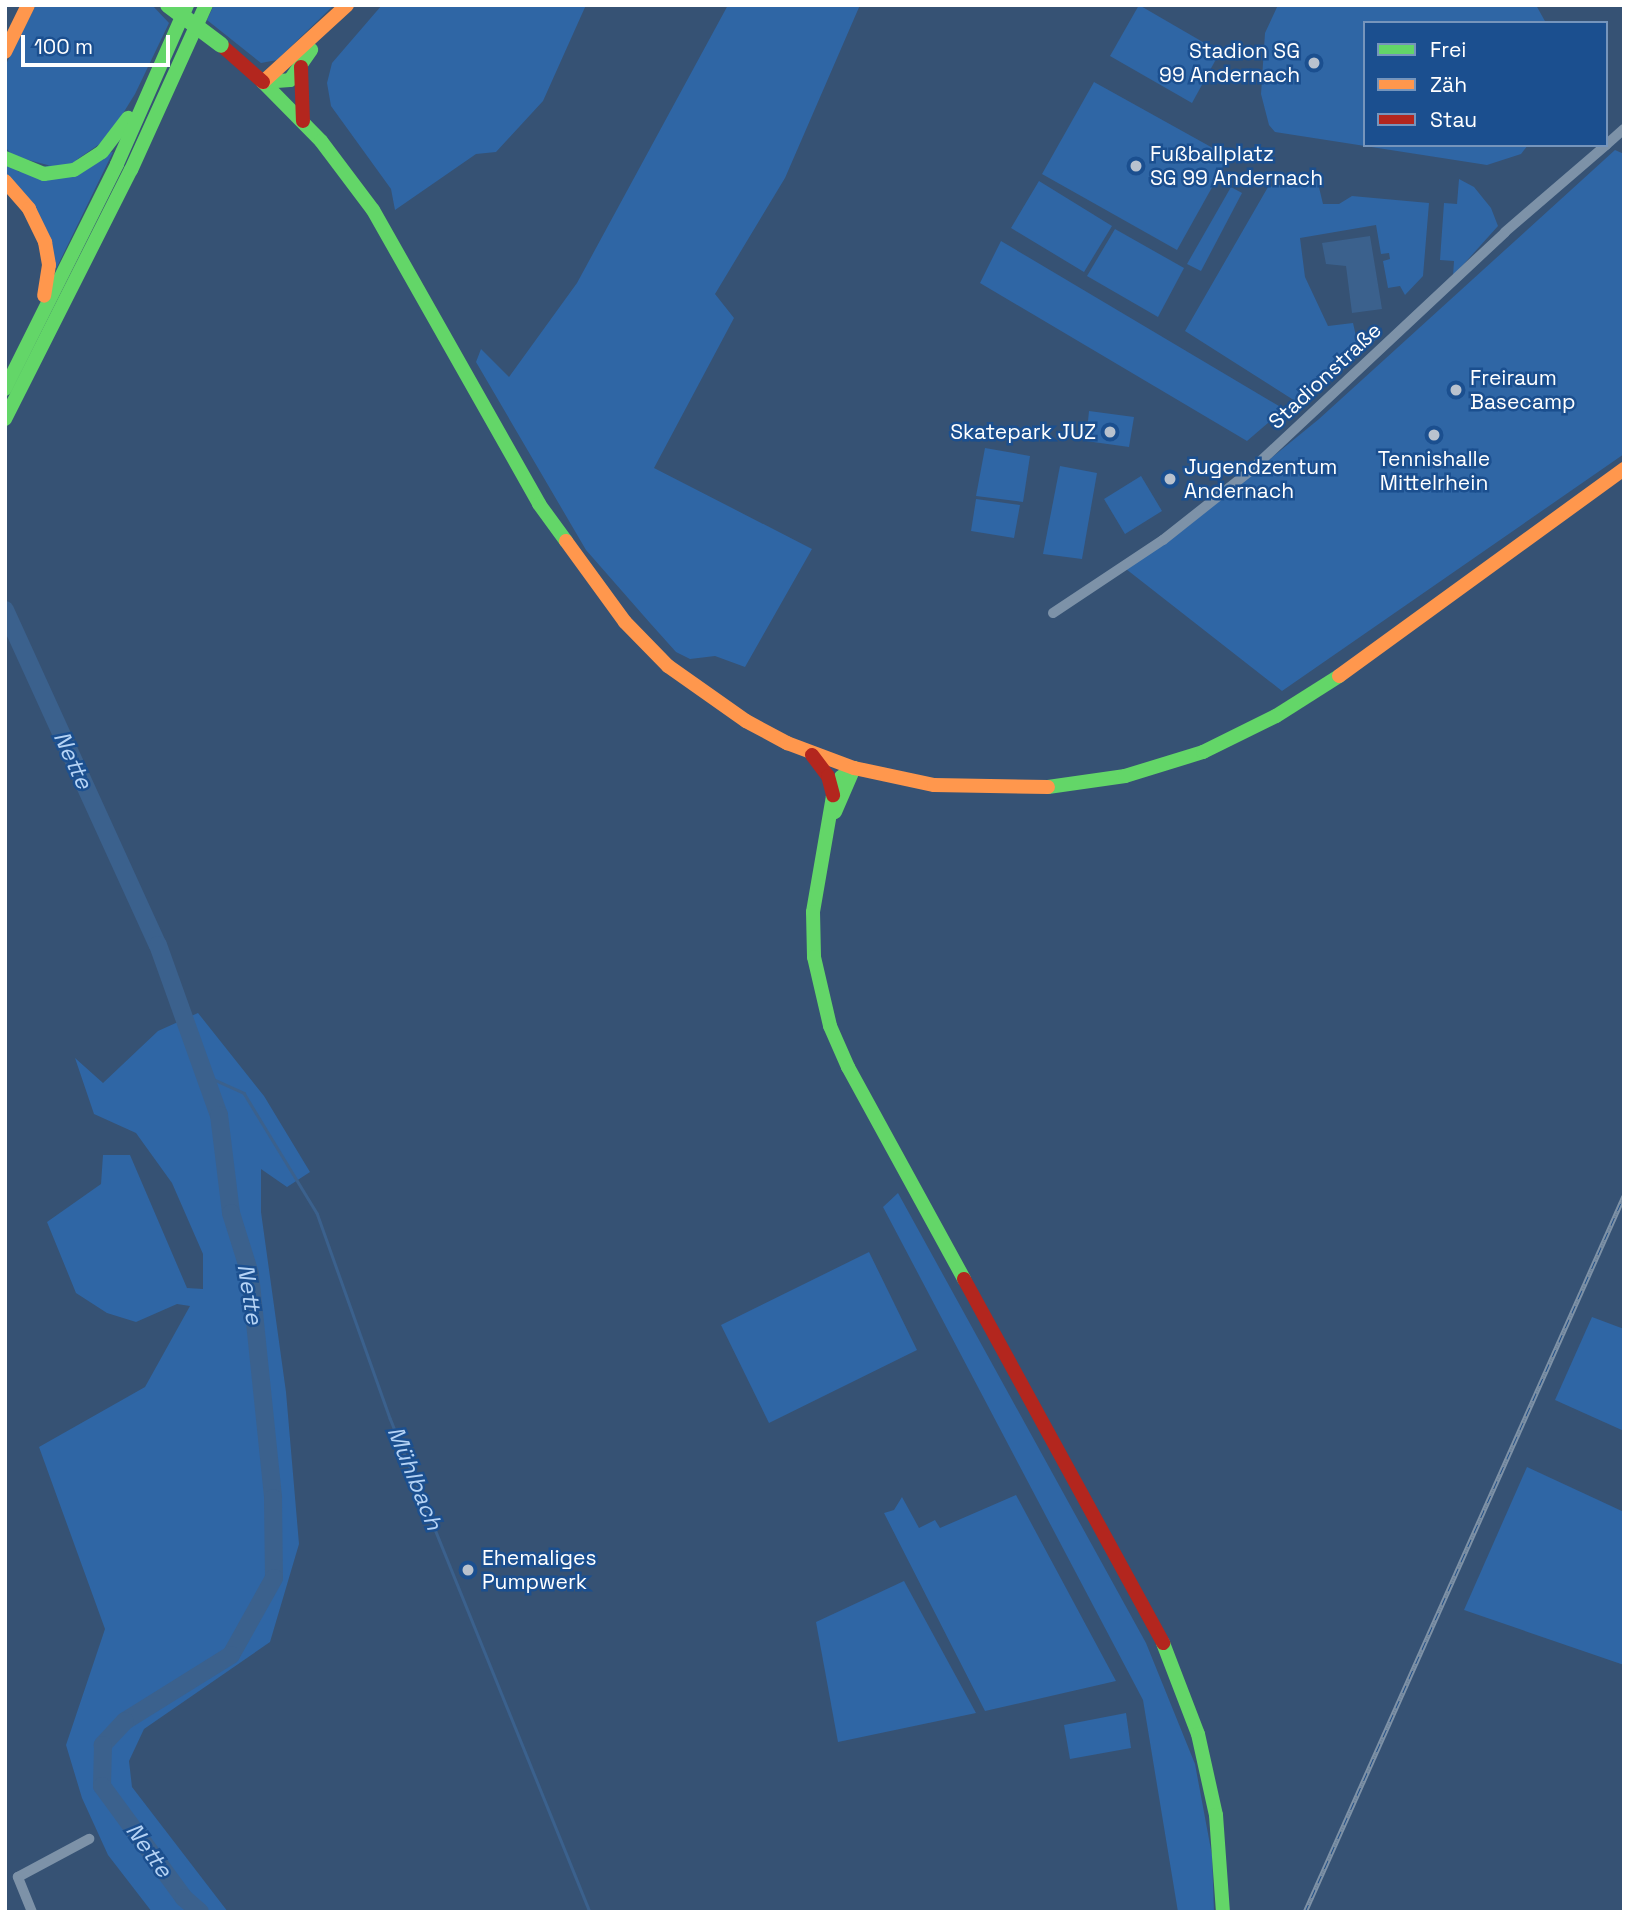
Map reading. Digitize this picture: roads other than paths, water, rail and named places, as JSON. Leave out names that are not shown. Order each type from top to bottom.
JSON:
[{"type":"main road","points":[[168,5],[221,45],[303,121],[373,210],[565,544],[625,622],[668,666],[707,696],[808,752],[854,768],[934,785],[1044,789],[1125,776],[1203,752],[1276,716],[1331,682],[1624,469]]},
{"type":"main road","points":[[5,389],[117,164],[148,88],[187,5]]},
{"type":"main road","points":[[5,419],[131,170],[206,5]]},
{"type":"main road","points":[[263,82],[321,34],[347,5]]},
{"type":"main road","points":[[5,51],[26,7]]},
{"type":"main road","points":[[263,82],[282,83],[301,66],[321,34]]},
{"type":"main road","points":[[301,66],[303,121]]},
{"type":"main road","points":[[5,158],[44,174],[85,165],[111,142],[148,88]]},
{"type":"main road","points":[[5,181],[29,209],[45,242],[48,277],[37,324]]},
{"type":"main road","points":[[808,752],[828,776],[833,796]]},
{"type":"main road","points":[[854,768],[841,777],[833,796],[815,892],[813,934],[818,980],[830,1026],[848,1067],[1163,1643],[1198,1734],[1216,1815],[1223,1912]]},
{"type":"main road","points":[[829,826],[854,768]]},
{"type":"street","name":"Stadionstraße","points":[[1608,143],[1624,129]]},
{"type":"street","name":"Stadionstraße","points":[[1053,613],[1163,540],[1250,471],[1505,232],[1604,147]]},
{"type":"street","points":[[33,1912],[18,1877],[89,1839]]},
{"type":"waterway","name":"Nette","points":[[5,610],[158,945],[219,1115],[231,1213],[250,1274],[273,1498],[274,1578],[231,1655],[125,1721],[103,1745],[102,1786],[184,1898],[200,1912]]},
{"type":"waterway","name":"Mühlbach","points":[[204,1075],[244,1093],[317,1213],[390,1418],[590,1912]]},
{"type":"railway","points":[[1305,1912],[1624,1196]]},
{"type":"place","name":"Stadion SG 99 Andernach","points":[[1314,63]]},
{"type":"place","name":"Fußballplatz SG 99 Andernach","points":[[1136,166]]},
{"type":"place","name":"Freiraum Basecamp","points":[[1456,390]]},
{"type":"place","name":"Skatepark JUZ","points":[[1110,432]]},
{"type":"place","name":"Tennishalle Mittelrhein","points":[[1434,435]]},
{"type":"place","name":"Jugendzentum Andernach","points":[[1170,479]]},
{"type":"place","name":"Ehemaliges Pumpwerk","points":[[468,1570]]}]
